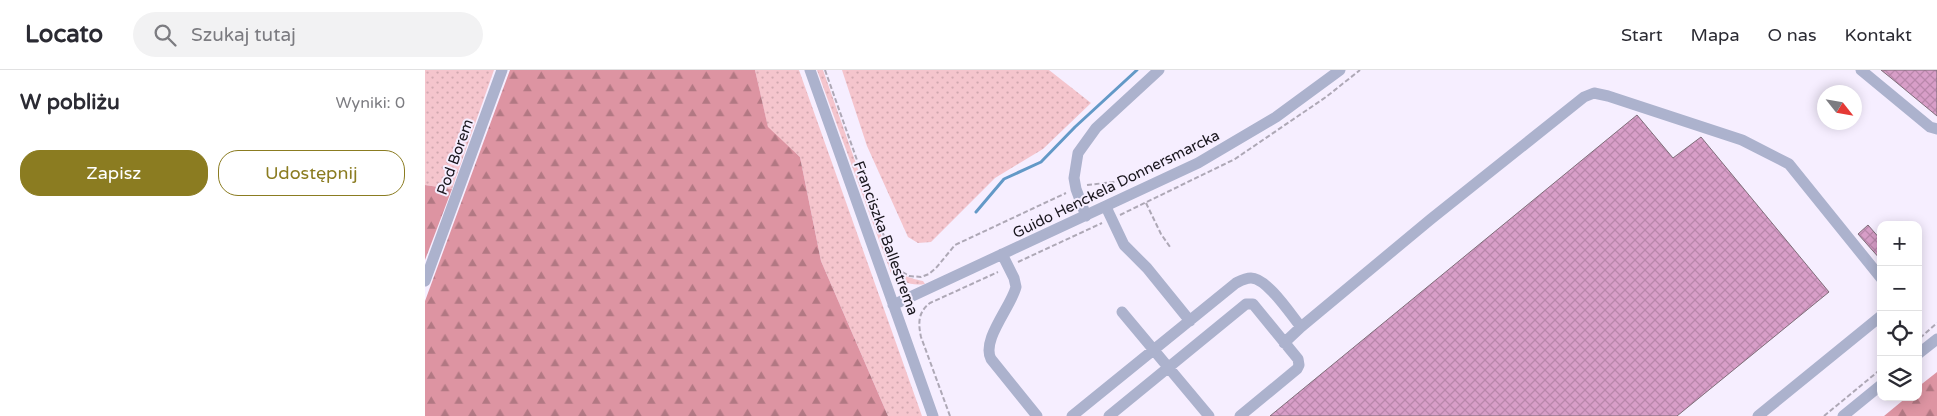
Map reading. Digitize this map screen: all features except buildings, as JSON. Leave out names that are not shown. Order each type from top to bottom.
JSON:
[{"type":"street","name":"Pod Borem","points":[[425,282],[502,70]]},
{"type":"street","name":"Franciszka Ballestrema","points":[[810,70],[933,416]]},
{"type":"street","points":[[1085,216],[1074,178],[1078,152],[1096,128],[1159,70]]},
{"type":"street","name":"Guido Henckela Donnersmarcka","points":[[893,305],[1198,163],[1249,134],[1305,97],[1340,70]]},
{"type":"street","points":[[1861,70],[1930,127],[1937,129]]},
{"type":"street","points":[[1284,342],[1431,219],[1584,96],[1594,93],[1742,140],[1789,164],[1877,273]]},
{"type":"street","points":[[1106,206],[1124,245],[1147,268],[1190,321]]},
{"type":"street","points":[[1003,254],[1016,287],[990,341],[988,351],[991,359],[1037,416]]},
{"type":"street","points":[[1072,416],[1236,283],[1252,278],[1260,280],[1301,327]]},
{"type":"street","points":[[1109,416],[1246,304],[1253,304],[1298,360],[1299,365],[1297,369],[1240,416]]},
{"type":"street","points":[[1122,312],[1209,416]]},
{"type":"street","points":[[1759,416],[1877,319]]},
{"type":"street","points":[[1922,351],[1937,339]]},
{"type":"street","points":[[1843,416],[1877,388]]},
{"type":"path","points":[[825,70],[890,252],[899,270],[909,276],[921,277],[929,274],[955,245],[1070,191]]},
{"type":"path","points":[[1085,186],[1125,182]]},
{"type":"path","points":[[1145,203],[1161,234],[1171,247]]},
{"type":"path","points":[[930,303],[920,314],[918,324],[950,416]]},
{"type":"path","points":[[1922,336],[1937,323]]},
{"type":"path","points":[[1824,416],[1877,372]]},
{"type":"shaded area","points":[[425,70],[494,70],[452,189],[425,185]]},
{"type":"shaded area","points":[[755,70],[799,70],[922,416],[888,416],[821,261],[800,157],[768,128]]},
{"type":"shaded area","points":[[817,70],[823,70],[890,260],[900,272],[908,277],[923,281],[925,284],[907,283],[891,273]]},
{"type":"shaded area","points":[[842,70],[1049,70],[1091,103],[1043,149],[995,178],[931,242],[918,243],[908,237],[867,146]]},
{"type":"green space","points":[[510,70],[755,70],[768,127],[800,157],[821,261],[888,416],[425,416],[425,301]]},
{"type":"green space","points":[[425,185],[452,189],[425,260]]},
{"type":"green space","points":[[1937,372],[1937,416],[1884,416],[1902,401],[1922,401],[1922,384]]},
{"type":"waterway","points":[[976,212],[1004,179],[1041,162],[1075,127],[1137,70]]}]
